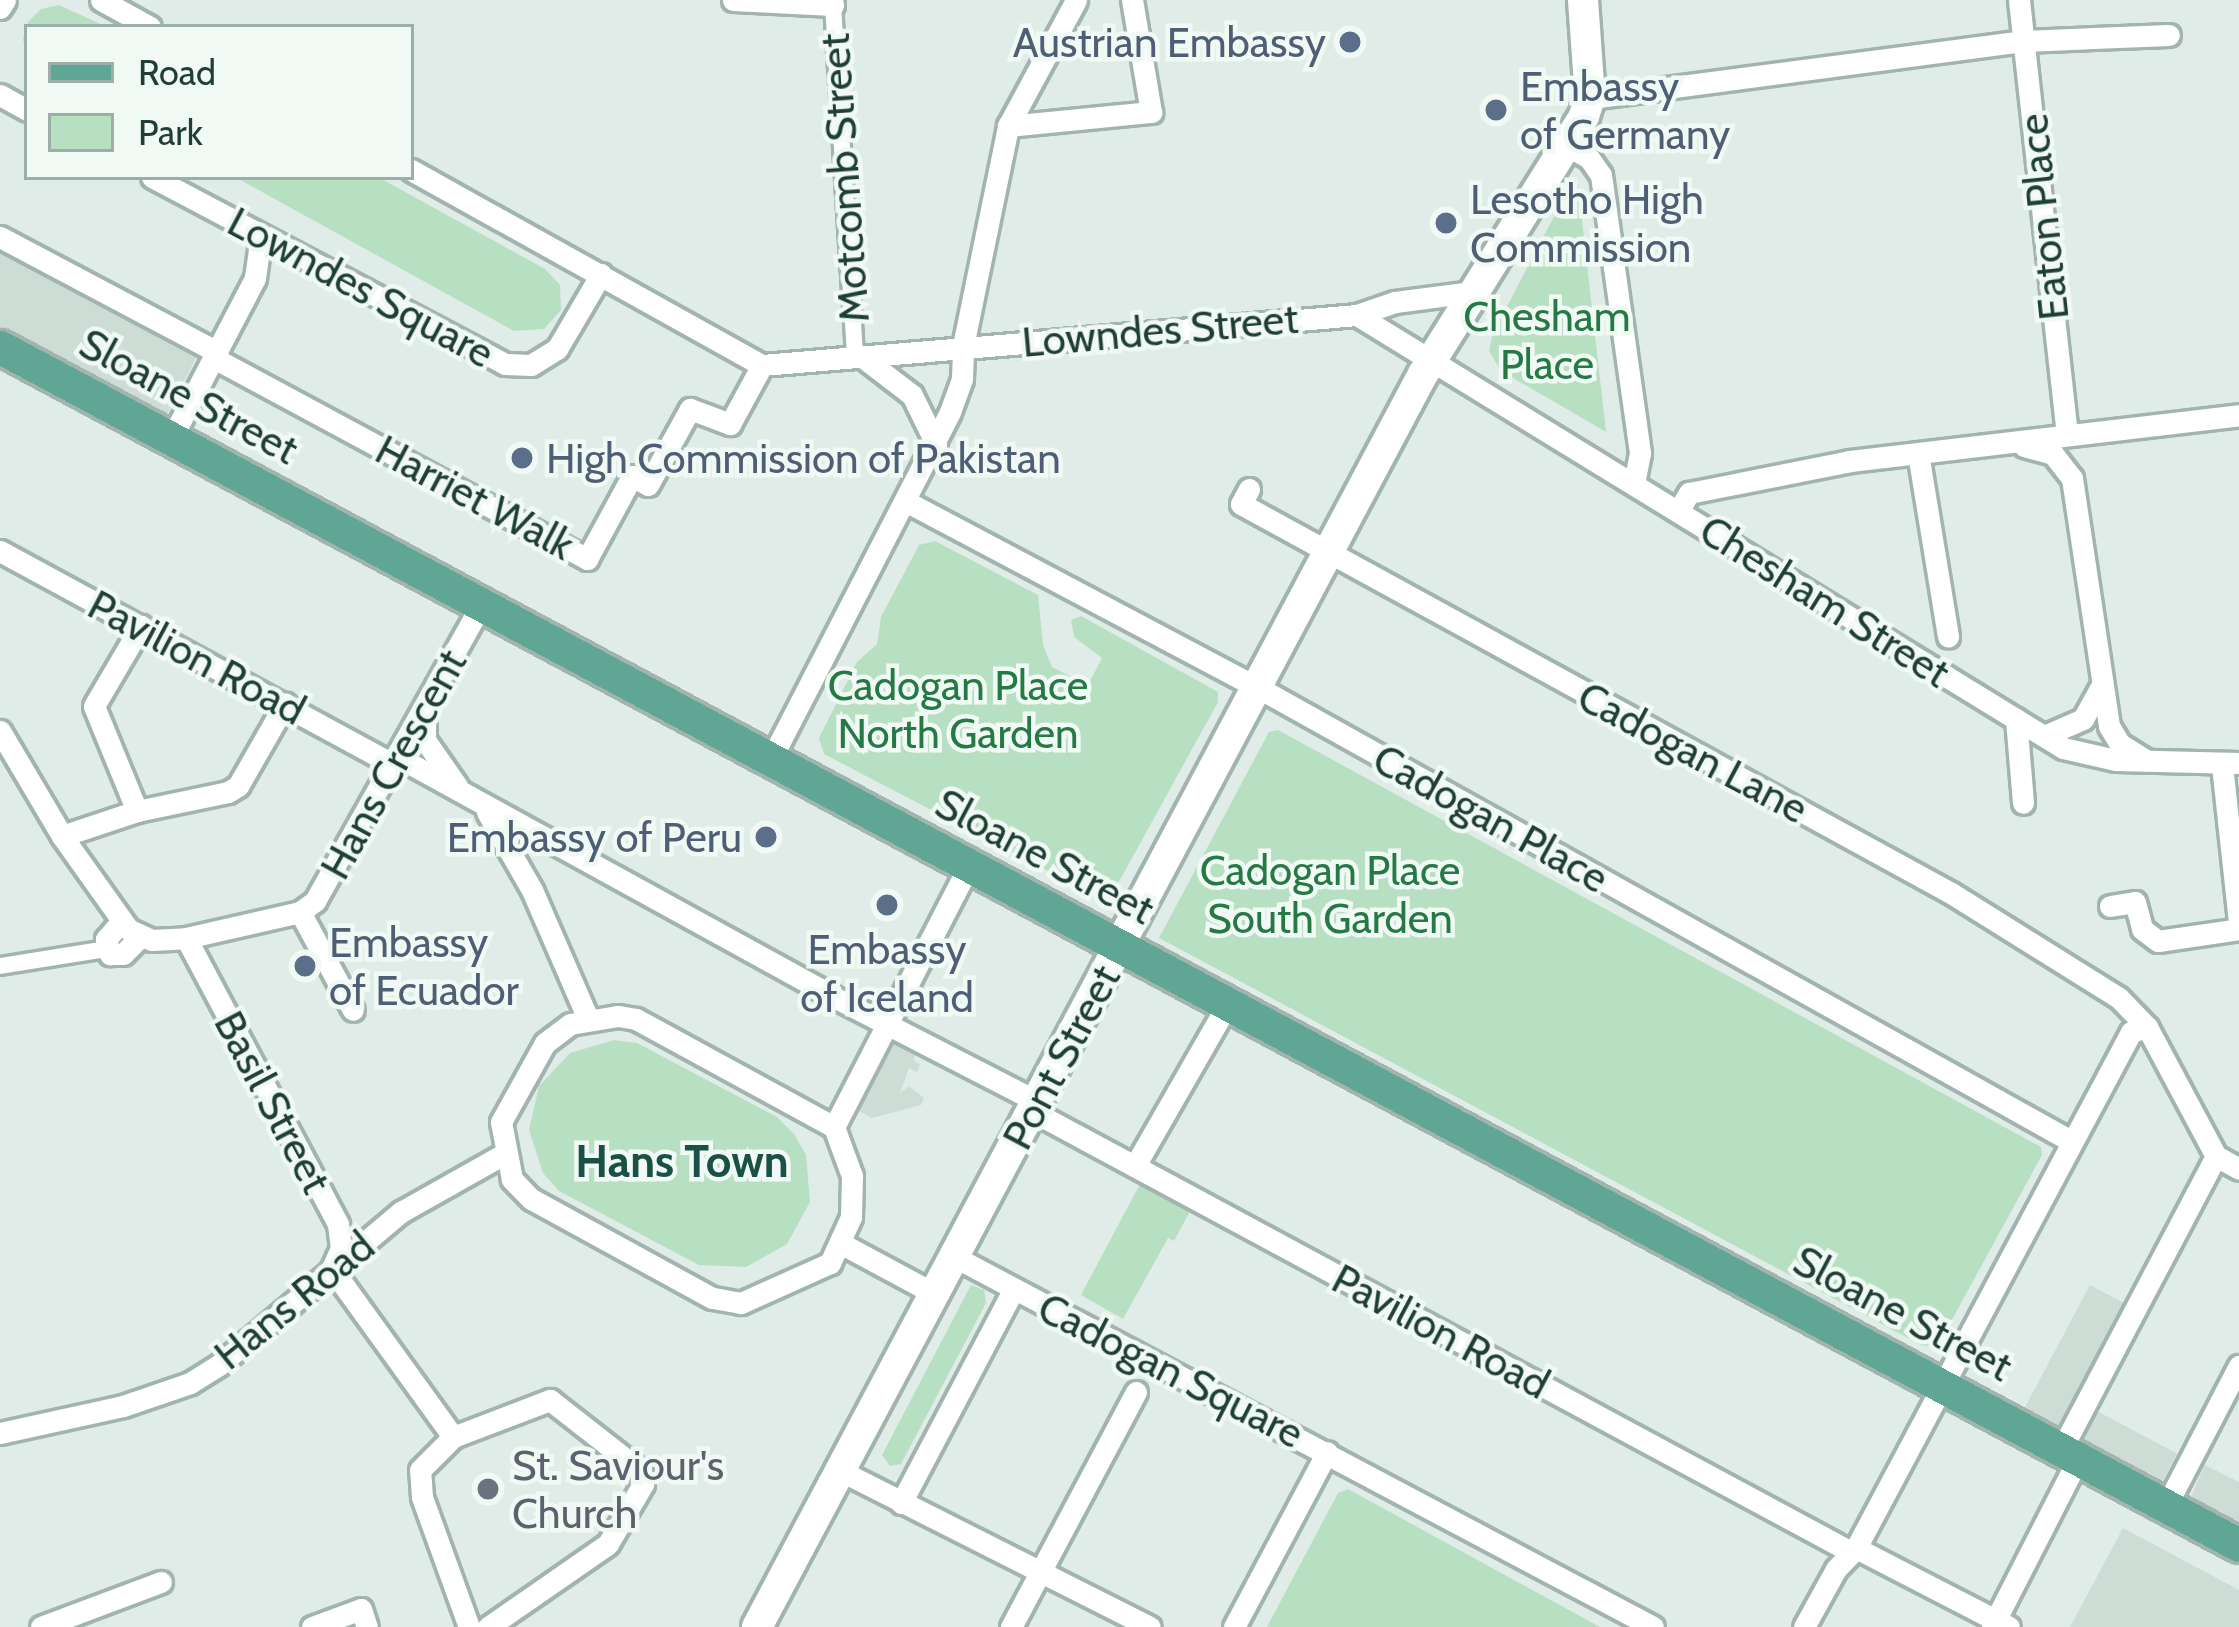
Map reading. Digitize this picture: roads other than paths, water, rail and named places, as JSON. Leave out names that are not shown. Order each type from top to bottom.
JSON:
[{"type":"main road","points":[[1433,360],[1568,146],[1590,98],[1583,0]]},
{"type":"main road","name":"Sloane Street","points":[[0,347],[2239,1545]]},
{"type":"main road","name":"Pont Street","points":[[757,1627],[1327,551],[1433,360]]},
{"type":"street","points":[[0,8],[4,0]]},
{"type":"street","points":[[101,0],[145,24]]},
{"type":"street","points":[[734,0],[832,3]]},
{"type":"street","points":[[963,346],[1008,126],[1076,0]]},
{"type":"street","points":[[1008,126],[1151,112],[1132,0]]},
{"type":"street","name":"Eaton Place","points":[[2019,0],[2067,434]]},
{"type":"street","name":"Motcomb Street","points":[[832,3],[857,356]]},
{"type":"street","points":[[1590,98],[2024,41],[2169,34]]},
{"type":"street","points":[[1357,314],[1634,483],[1640,454],[1601,176],[1589,158],[1568,146]]},
{"type":"street","points":[[414,172],[762,365]]},
{"type":"street","name":"Lowndes Square","points":[[158,180],[517,366],[546,359],[557,349],[602,274]]},
{"type":"street","points":[[172,437],[255,278],[260,241],[251,230]]},
{"type":"street","name":"Harriet Walk","points":[[0,237],[587,559],[632,476],[648,484],[690,409],[730,424],[762,365]]},
{"type":"street","points":[[255,278],[295,253]]},
{"type":"street","points":[[1357,314],[1395,302],[1478,290]]},
{"type":"street","name":"Lowndes Street","points":[[762,365],[1357,314]]},
{"type":"street","name":"Lowndes Street","points":[[934,449],[962,379],[963,346]]},
{"type":"street","points":[[771,759],[934,449],[912,394],[857,356]]},
{"type":"street","points":[[1679,510],[1689,493],[1918,453],[2017,445],[2067,434],[2239,415]]},
{"type":"street","points":[[2103,430],[2084,445],[2072,478],[2109,726],[2120,744],[2146,760]]},
{"type":"street","points":[[2017,445],[2053,454],[2072,478]]},
{"type":"street","points":[[1918,453],[1948,637]]},
{"type":"street","name":"Chesham Street","points":[[1634,483],[2044,736]]},
{"type":"street","name":"Cadogan Lane","points":[[1249,489],[1241,504],[1951,893],[2119,998],[2147,1027]]},
{"type":"street","name":"Cadogan Place","points":[[908,502],[1257,687],[2071,1142]]},
{"type":"street","name":"Pavilion Road","points":[[0,551],[471,798],[832,996],[889,1022],[1136,1164],[1999,1624]]},
{"type":"street","name":"Hans Crescent","points":[[0,966],[106,950],[123,954],[146,938],[186,938],[300,912],[315,901],[482,604]]},
{"type":"street","points":[[136,811],[94,706],[141,626]]},
{"type":"street","points":[[2044,736],[2069,730],[2083,719],[2102,684]]},
{"type":"street","points":[[62,836],[136,811],[238,786],[285,704]]},
{"type":"street","points":[[426,706],[425,740],[513,852],[588,1018]]},
{"type":"street","points":[[2016,719],[2023,803]]},
{"type":"street","points":[[0,731],[62,836],[121,922],[146,938]]},
{"type":"street","points":[[2044,736],[2092,758],[2230,764],[2239,925],[2158,941],[2142,929],[2135,902],[2110,906]]},
{"type":"street","points":[[834,1127],[969,866]]},
{"type":"street","points":[[300,912],[353,1010]]},
{"type":"street","points":[[106,950],[106,939],[121,922]]},
{"type":"street","name":"Basil Street","points":[[186,938],[338,1224],[340,1248],[332,1269]]},
{"type":"street","points":[[1136,1164],[1227,1005]]},
{"type":"street","points":[[588,1018],[636,1019],[834,1127],[852,1176],[850,1217],[830,1263],[741,1303],[712,1298],[531,1199],[512,1179],[501,1122],[545,1042],[555,1031],[588,1018]]},
{"type":"street","points":[[1804,1627],[1853,1550],[1944,1386],[2131,1032],[2147,1027],[2216,1156],[2239,1169]]},
{"type":"street","name":"Hans Road","points":[[0,1433],[123,1406],[190,1383],[219,1365],[431,1191],[504,1154]]},
{"type":"street","points":[[1999,1624],[2070,1454],[2216,1156]]},
{"type":"street","points":[[842,1244],[933,1293]]},
{"type":"street","name":"Cadogan Square","points":[[953,1256],[1652,1627]]},
{"type":"street","points":[[332,1269],[453,1437]]},
{"type":"street","name":"Cadogan Square","points":[[901,1503],[1014,1289]]},
{"type":"street","points":[[2166,1506],[2239,1366]]},
{"type":"street","points":[[1011,1627],[1136,1392]]},
{"type":"street","points":[[469,1627],[419,1482],[420,1470],[453,1437],[550,1400],[640,1471],[643,1484],[608,1544],[488,1627]]},
{"type":"street","name":"Cadogan Square","points":[[1234,1627],[1327,1451]]},
{"type":"street","points":[[839,1470],[1150,1627]]},
{"type":"street","points":[[41,1627],[161,1582]]},
{"type":"street","points":[[312,1627],[361,1609],[367,1627]]},
{"type":"place","name":"Austrian Embassy","points":[[1350,42]]},
{"type":"place","name":"Embassy of Germany","points":[[1496,110]]},
{"type":"place","name":"Lesotho High Commission","points":[[1446,223]]},
{"type":"place","name":"High Commission of Pakistan","points":[[522,458]]},
{"type":"place","name":"Embassy of Peru","points":[[766,837]]},
{"type":"place","name":"Embassy of Iceland","points":[[887,905]]},
{"type":"place","name":"Embassy of Ecuador","points":[[305,966]]},
{"type":"place","name":"St. Saviour's Church","points":[[488,1489]]},
{"type":"district","name":"Hans Town","points":[[682,1162]]},
{"type":"park label","name":"Chesham Place","points":[[1547,340]]},
{"type":"park label","name":"Cadogan Place North Garden","points":[[958,709]]},
{"type":"park label","name":"Cadogan Place South Garden","points":[[1330,894]]}]
